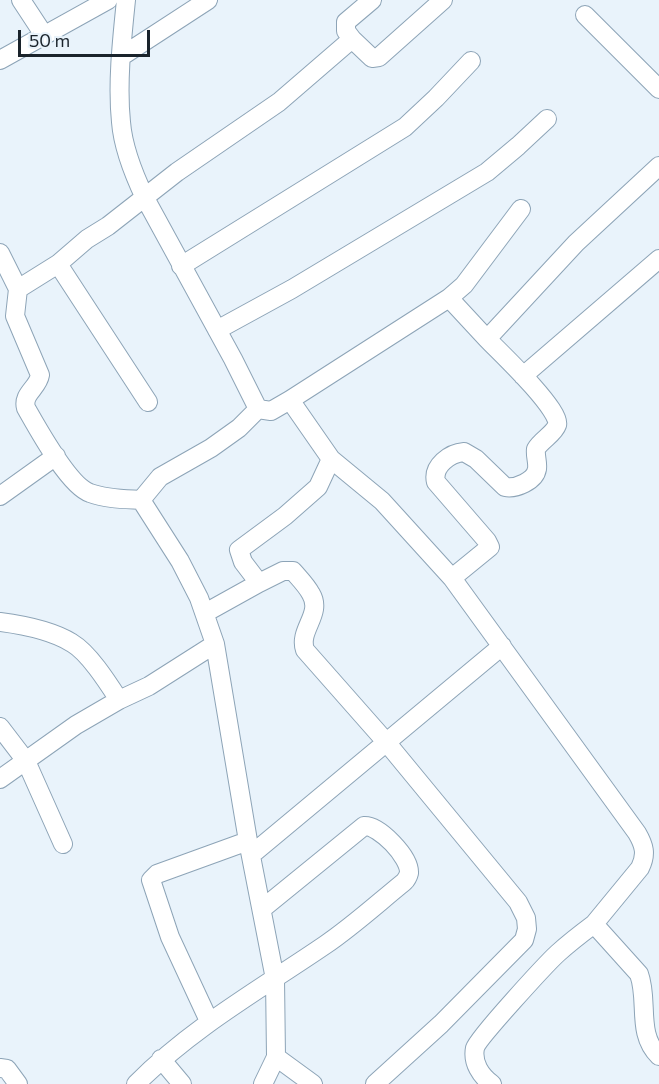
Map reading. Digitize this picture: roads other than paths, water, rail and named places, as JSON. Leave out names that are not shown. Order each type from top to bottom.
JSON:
[{"type":"street","points":[[21,0],[44,35]]},
{"type":"street","points":[[0,60],[108,0]]},
{"type":"street","points":[[126,0],[121,124],[134,174],[258,409]]},
{"type":"street","points":[[122,56],[208,0]]},
{"type":"street","points":[[372,0],[345,24],[346,31],[352,39],[372,58],[376,58],[442,0]]},
{"type":"street","points":[[585,15],[659,89]]},
{"type":"street","points":[[18,289],[58,264],[87,239],[108,226],[177,172],[279,102],[352,39]]},
{"type":"street","points":[[181,266],[405,127],[471,61]]},
{"type":"street","points":[[217,330],[292,289],[487,172],[547,118]]},
{"type":"street","points":[[487,339],[576,243],[659,166]]},
{"type":"street","points":[[258,409],[271,411],[290,400],[449,298],[464,285],[521,209]]},
{"type":"street","points":[[0,253],[18,289],[15,316],[40,375],[40,380],[27,396],[24,404],[73,482],[87,493],[107,498],[141,500]]},
{"type":"street","points":[[523,376],[659,259]]},
{"type":"street","points":[[58,264],[148,402]]},
{"type":"street","points":[[449,298],[550,406],[558,420],[557,426],[536,449],[538,467],[536,473],[517,487],[505,487],[476,459],[464,452],[451,455],[439,466],[435,472],[436,482],[487,541],[490,548],[452,578]]},
{"type":"street","points":[[290,400],[331,459],[382,501],[452,578],[637,833],[644,847],[644,859],[640,868],[594,924],[557,953],[475,1047],[480,1074],[492,1084]]},
{"type":"street","points":[[141,500],[160,477],[211,448],[239,428],[258,409]]},
{"type":"street","points":[[0,496],[56,456]]},
{"type":"street","points":[[259,583],[243,562],[239,550],[244,544],[285,516],[318,487],[331,459]]},
{"type":"street","points":[[141,500],[180,561],[205,613],[215,644],[275,979],[276,1057],[263,1084]]},
{"type":"street","points":[[205,613],[283,571],[293,571],[312,594],[314,602],[314,611],[302,639],[305,650],[387,743],[519,902],[526,918],[527,929],[524,940],[441,1024],[375,1084]]},
{"type":"street","points":[[0,622],[42,631],[73,643],[100,672],[119,700]]},
{"type":"street","points":[[0,778],[76,725],[149,686],[215,644]]},
{"type":"street","points":[[209,1021],[170,937],[151,880],[157,874],[250,848],[387,743],[502,646]]},
{"type":"street","points":[[0,727],[26,761],[63,844]]},
{"type":"street","points":[[136,1084],[161,1059],[209,1021],[349,928],[404,882],[409,875],[409,870],[397,848],[378,829],[370,825],[364,826],[262,909]]},
{"type":"street","points":[[594,924],[639,974],[642,983],[644,1027],[654,1051],[659,1056]]},
{"type":"street","points":[[276,1057],[314,1084]]},
{"type":"street","points":[[161,1059],[182,1084]]},
{"type":"street","points":[[0,1068],[7,1069],[18,1084]]}]
